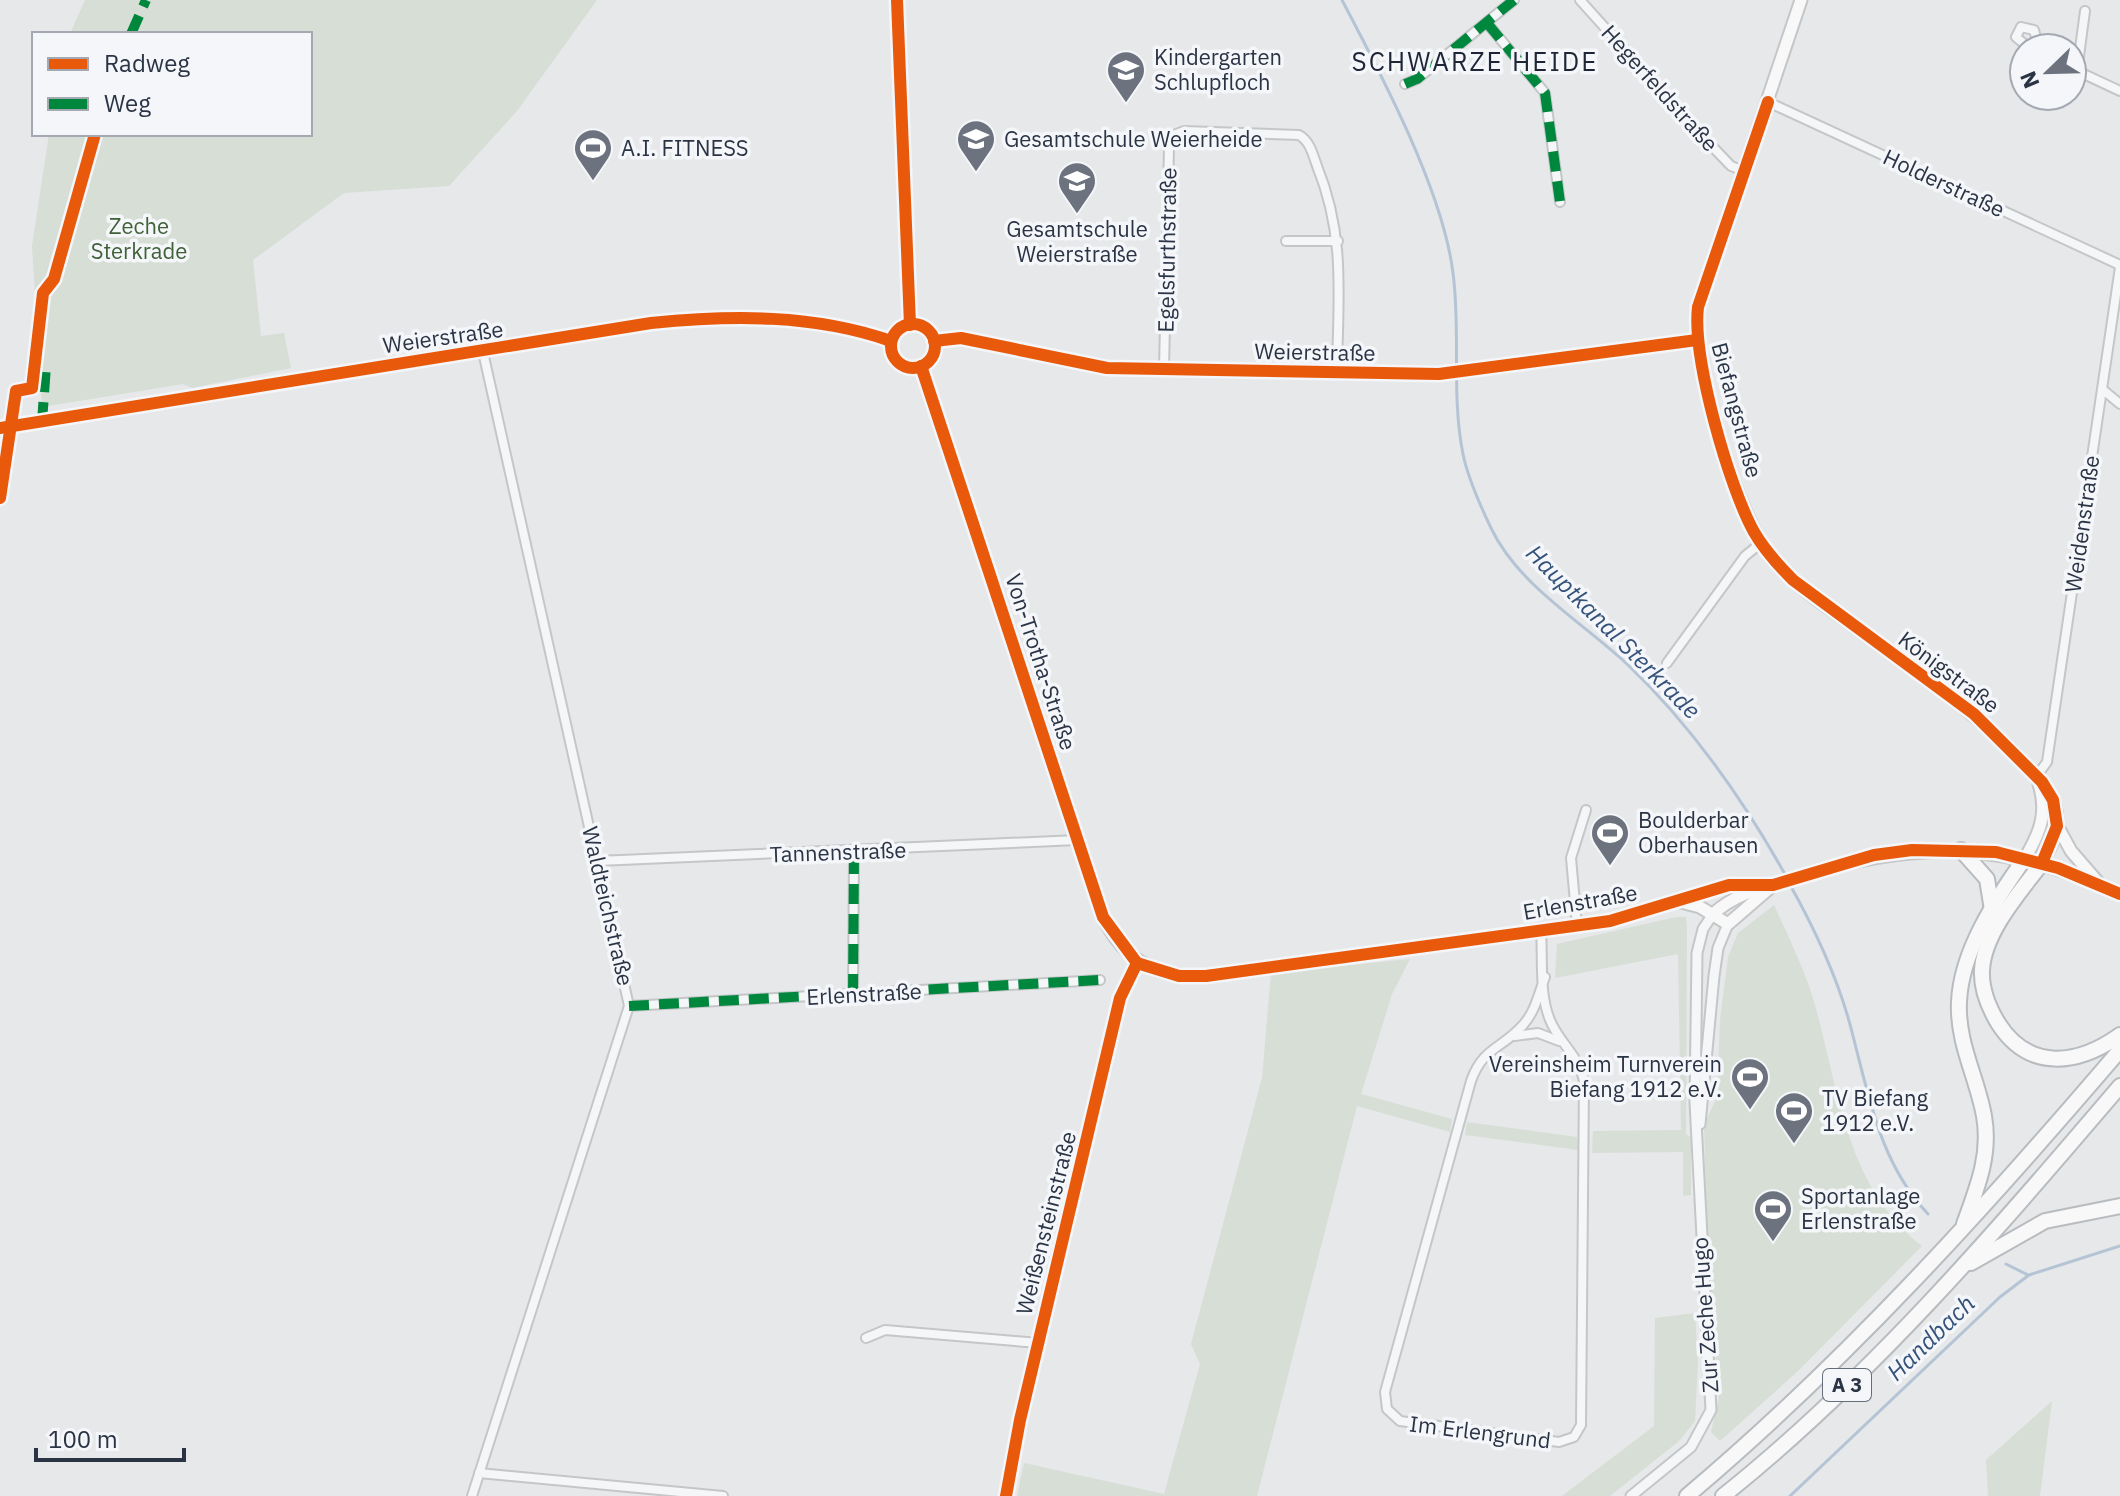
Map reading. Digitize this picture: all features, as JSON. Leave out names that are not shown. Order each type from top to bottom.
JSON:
[{"type":"highway","points":[[1961,850],[1987,879],[1992,912]]},
{"type":"highway","points":[[1961,1231],[1982,1173],[1986,1142],[1982,1104],[1962,1040],[1960,989],[1970,954],[2025,858]]},
{"type":"highway","points":[[2042,863],[2017,895],[1985,954],[1984,986],[1994,1016],[2017,1046],[2048,1060],[2080,1057],[2120,1035]]},
{"type":"highway","name":"A 3","points":[[1687,1496],[1838,1361],[1961,1231],[2120,1050]]},
{"type":"highway","name":"A 3","points":[[1723,1496],[1853,1379],[1954,1274],[2120,1086]]},
{"type":"highway","points":[[1954,1274],[2045,1221],[2120,1206]]},
{"type":"main road","name":"Biefangstraße","points":[[1761,543],[1735,486],[1697,340],[1698,307],[1801,0]]},
{"type":"main road","name":"Weierstraße","points":[[2,428],[635,325],[705,318],[811,322],[891,341]]},
{"type":"main road","points":[[910,325],[923,328],[934,341],[932,356],[921,366],[910,368],[898,363],[891,351],[891,341],[898,330],[910,325]]},
{"type":"main road","name":"Von-Trotha-Straße","points":[[921,366],[1103,917],[1137,963]]},
{"type":"main road","name":"Königstraße","points":[[1761,543],[1801,587],[1974,714],[2036,777],[2053,800],[2057,826],[2071,851],[2100,884]]},
{"type":"main road","points":[[2036,777],[2044,815],[2039,833],[2025,858],[2120,894]]},
{"type":"main road","points":[[2042,863],[2057,826]]},
{"type":"main road","name":"Erlenstraße","points":[[1713,914],[1745,893],[1874,855],[1912,850],[1961,850],[2025,858]]},
{"type":"main road","name":"Erlenstraße","points":[[1137,963],[1179,976],[1206,976],[1621,919],[1729,885],[1773,885]]},
{"type":"main road","name":"Erlenstraße","points":[[1728,924],[1773,885]]},
{"type":"main road","points":[[1680,902],[1713,914],[1728,924]]},
{"type":"street","points":[[897,0],[910,325]]},
{"type":"street","points":[[1405,84],[1417,79],[1514,0]]},
{"type":"street","name":"Hegerfeldstraße","points":[[1580,0],[1707,141],[1731,166],[1744,171]]},
{"type":"street","points":[[2081,32],[2085,11]]},
{"type":"street","points":[[1487,23],[1545,93],[1560,202]]},
{"type":"street","points":[[2018,32],[2021,27],[2035,32]]},
{"type":"street","points":[[2088,76],[2120,91]]},
{"type":"street","name":"Holderstraße","points":[[1768,102],[2120,266]]},
{"type":"street","name":"Egelsfurthstraße","points":[[1164,369],[1169,147],[1176,134],[1299,135],[1310,148],[1332,204],[1338,241]]},
{"type":"street","points":[[1286,241],[1338,241],[1337,373]]},
{"type":"street","name":"Weidenstraße","points":[[2036,777],[2047,762],[2120,266]]},
{"type":"street","name":"Weierstraße","points":[[934,341],[961,338],[1107,368],[1439,374],[1697,340]]},
{"type":"street","name":"Waldteichstraße","points":[[472,1496],[629,1006],[483,352]]},
{"type":"street","points":[[2102,389],[2120,404]]},
{"type":"street","points":[[1667,663],[1745,556],[1761,543]]},
{"type":"street","points":[[1577,925],[1571,858],[1586,810]]},
{"type":"street","name":"Tannenstraße","points":[[598,861],[1078,840]]},
{"type":"street","points":[[853,994],[854,851]]},
{"type":"street","name":"Zur Zeche Hugo","points":[[1631,1496],[1691,1447],[1711,1410],[1697,1148],[1697,953],[1703,929],[1713,914]]},
{"type":"street","name":"Zur Zeche Hugo","points":[[1697,1148],[1707,1080],[1714,976],[1718,948],[1728,924]]},
{"type":"street","name":"Im Erlengrund","points":[[1541,931],[1545,977],[1547,1013],[1579,1063],[1584,1082],[1582,1421],[1574,1437],[1559,1442],[1400,1421],[1390,1414],[1385,1401],[1471,1081],[1483,1057],[1530,1016],[1545,977]]},
{"type":"street","name":"Weißensteinstraße","points":[[1006,1496],[1038,1343],[1120,998],[1137,963]]},
{"type":"street","name":"Erlenstraße","points":[[629,1006],[1100,980]]},
{"type":"street","points":[[1508,1038],[1538,1033],[1564,1043]]},
{"type":"street","name":"Weißensteinstraße","points":[[866,1338],[885,1330],[1038,1343]]},
{"type":"street","points":[[479,1473],[723,1496]]},
{"type":"green space","name":"Zeche Sterkrade","points":[[85,0],[597,0],[517,111],[449,186],[344,193],[253,260],[261,336],[284,333],[291,368],[192,388],[183,384],[42,407],[32,246],[49,136],[312,136],[312,32],[71,32]]},
{"type":"green space","points":[[1774,905],[1812,995],[1838,1097],[1860,1163],[1875,1194],[1896,1221],[1922,1246],[1798,1371],[1720,1441],[1711,1432],[1719,1398],[1708,1266],[1704,1125],[1717,1097],[1720,1020],[1728,957],[1738,933]]},
{"type":"green space","points":[[1686,917],[1687,930],[1686,1134],[1691,1138],[1691,1195],[1683,1196],[1683,1152],[1592,1153],[1593,1131],[1681,1130],[1678,954],[1555,978],[1557,944]]},
{"type":"green space","points":[[1410,959],[1392,994],[1361,1094],[1452,1119],[1450,1132],[1357,1106],[1257,1496],[1017,1496],[1024,1463],[1164,1494],[1200,1364],[1191,1344],[1262,1078],[1271,973]]},
{"type":"green space","points":[[1467,1122],[1577,1137],[1578,1150],[1465,1135]]},
{"type":"green space","points":[[1695,1313],[1698,1363],[1695,1421],[1679,1441],[1610,1496],[1562,1496],[1654,1426],[1655,1318]]},
{"type":"green space","points":[[2052,1401],[2040,1496],[1988,1496],[1986,1460]]},
{"type":"waterway","name":"Hauptkanal Sterkrade","points":[[1342,0],[1424,170],[1447,241],[1455,296],[1459,432],[1468,473],[1491,528],[1517,567],[1534,585],[1627,664],[1673,712],[1734,791],[1786,876]]},
{"type":"waterway","name":"Hauptkanal Sterkrade","points":[[1789,883],[1818,938],[1834,977],[1888,1153],[1912,1195],[1928,1214]]},
{"type":"waterway","name":"Handbach","points":[[1790,1496],[2000,1297],[2029,1275],[2120,1246]]},
{"type":"waterway","name":"Hauptkanal Sterkrade","points":[[2006,1264],[2028,1275]]},
{"type":"marked path","points":[[132,32],[146,0]]},
{"type":"marked path","points":[[1405,84],[1417,79],[1514,0]]},
{"type":"marked path","points":[[1487,23],[1545,93],[1560,202]]},
{"type":"marked path","points":[[42,422],[46,366]]},
{"type":"marked path","points":[[853,994],[854,851]]},
{"type":"marked path","points":[[629,1006],[1100,980]]},
{"type":"cycle path","points":[[897,0],[910,325]]},
{"type":"cycle path","points":[[1768,102],[1698,307],[1706,389],[1734,485],[1758,539],[1793,580],[1974,714],[2042,782],[2053,800],[2057,826],[2042,863]]},
{"type":"cycle path","points":[[0,498],[16,391],[32,388],[43,293],[54,279],[94,136]]},
{"type":"cycle path","points":[[0,428],[651,323],[742,318],[803,321],[891,341]]},
{"type":"cycle path","points":[[913,324],[928,331],[935,346],[928,361],[913,368],[898,361],[891,346],[898,331],[913,324]]},
{"type":"cycle path","points":[[934,341],[961,338],[1107,368],[1439,374],[1697,340]]},
{"type":"cycle path","points":[[921,366],[1103,917],[1137,963]]},
{"type":"cycle path","points":[[1137,963],[1179,976],[1206,976],[1610,921],[1729,885],[1773,885],[1874,855],[1912,850],[1996,852],[2058,868],[2120,894]]},
{"type":"cycle path","points":[[1006,1496],[1020,1420],[1120,998],[1137,963]]},
{"type":"place","name":"Kindergarten Schlupfloch","points":[[1126,104]]},
{"type":"place","name":"Gesamtschule Weierheide","points":[[976,173]]},
{"type":"place","name":"A.I. FITNESS","points":[[593,182]]},
{"type":"place","name":"Gesamtschule Weierstraße","points":[[1077,215]]},
{"type":"place","name":"Boulderbar Oberhausen","points":[[1610,867]]},
{"type":"place","name":"Vereinsheim Turnverein Biefang 1912 e.V.","points":[[1750,1111]]},
{"type":"place","name":"TV Biefang 1912 e.V.","points":[[1794,1145]]},
{"type":"place","name":"Sportanlage Erlenstraße","points":[[1773,1243]]},
{"type":"district","name":"SCHWARZE HEIDE","points":[[1475,62]]}]
